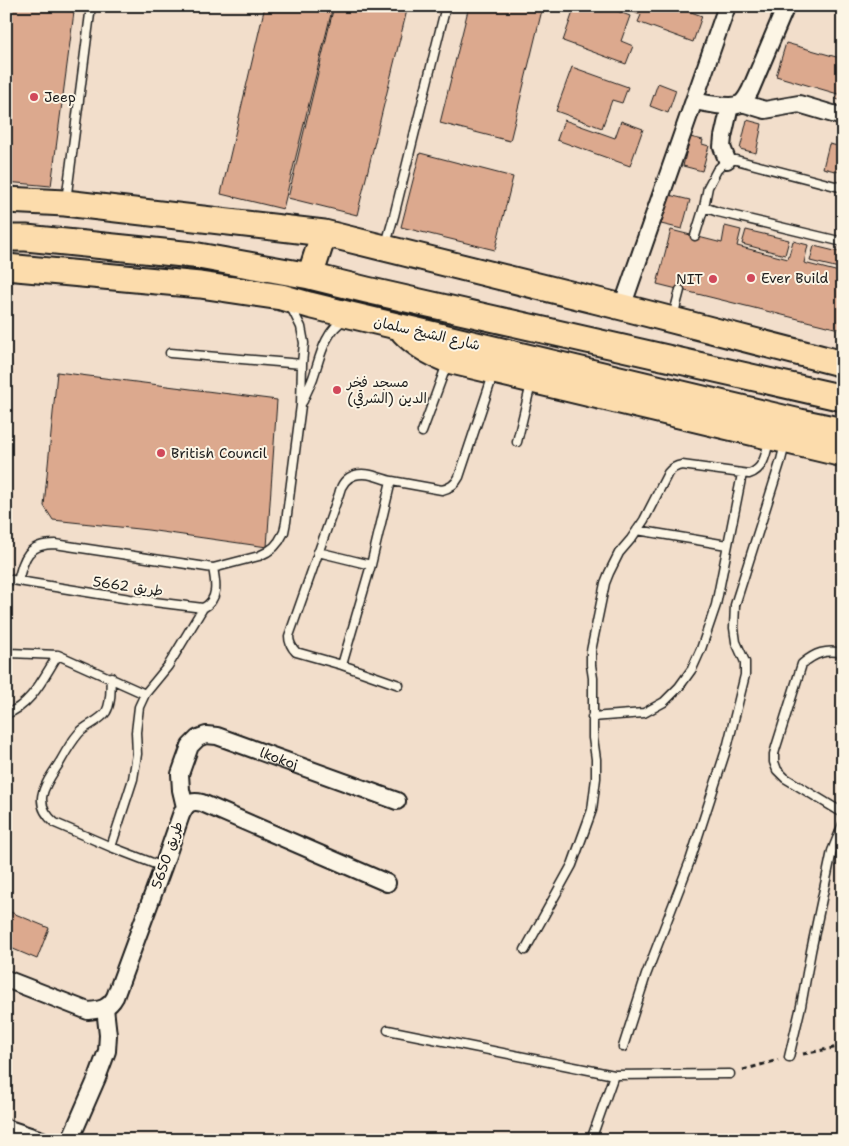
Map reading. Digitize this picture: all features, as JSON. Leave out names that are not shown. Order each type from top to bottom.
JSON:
[{"type":"main road","points":[[6,200],[65,203],[324,233],[843,364]]},
{"type":"main road","points":[[310,276],[324,233]]},
{"type":"main road","name":"شارع الشيخ سلمان","points":[[6,238],[26,238],[193,255],[310,276],[376,293],[843,398]]},
{"type":"main road","name":"شارع الشيخ سلمان","points":[[6,267],[200,285],[281,297],[790,420],[843,431]]},
{"type":"main road","points":[[398,326],[423,348],[448,360],[843,454]]},
{"type":"street","points":[[622,307],[727,6]]},
{"type":"street","points":[[727,160],[722,147],[736,104],[750,91],[786,6]]},
{"type":"street","points":[[694,101],[736,104],[765,110],[799,104],[843,117]]},
{"type":"street","name":"lkokoj","points":[[185,807],[180,774],[190,746],[198,738],[206,735],[217,736],[397,801]]},
{"type":"street","name":"طريق 5650","points":[[105,1008],[115,997],[181,815],[189,804],[195,802],[202,803],[387,883]]},
{"type":"street","points":[[6,980],[88,1011],[105,1008],[108,1035],[106,1051],[97,1078],[70,1140]]},
{"type":"street","points":[[6,1128],[42,1140]]},
{"type":"lane","points":[[65,203],[92,6]]},
{"type":"lane","points":[[385,248],[446,6]]},
{"type":"lane","points":[[695,236],[708,187],[717,170],[727,160],[736,160],[843,188]]},
{"type":"lane","points":[[704,207],[843,242]]},
{"type":"lane","points":[[672,320],[680,290]]},
{"type":"lane","points":[[18,581],[28,554],[34,549],[48,544],[213,568],[259,556],[274,547],[284,532],[286,522],[301,405],[304,343],[301,327],[293,311],[281,297]]},
{"type":"lane","points":[[301,405],[327,338],[337,325],[350,315]]},
{"type":"lane","points":[[170,353],[302,364]]},
{"type":"lane","points":[[422,432],[448,360]]},
{"type":"lane","points":[[399,685],[342,665],[296,652],[291,647],[289,636],[343,483],[353,475],[367,474],[391,481],[442,490],[455,484],[459,478],[495,370]]},
{"type":"lane","points":[[517,442],[531,380]]},
{"type":"lane","points":[[525,950],[572,865],[592,810],[596,759],[592,717],[593,678],[591,651],[609,573],[619,553],[631,539],[649,511],[672,468],[682,465],[749,474],[761,465],[777,438]]},
{"type":"lane","points":[[623,1047],[646,975],[690,861],[728,744],[745,675],[745,662],[736,642],[734,628],[735,605],[781,460],[777,438]]},
{"type":"lane","points":[[592,717],[644,713],[664,702],[679,687],[692,669],[716,605],[742,474]]},
{"type":"lane","points":[[342,665],[371,565],[391,481]]},
{"type":"lane","points":[[637,530],[728,546]]},
{"type":"lane","points":[[318,552],[371,565]]},
{"type":"lane","points":[[111,847],[133,779],[137,754],[136,732],[139,707],[145,694],[168,666],[203,608],[212,599],[216,585],[213,568]]},
{"type":"lane","name":"طريق 5662","points":[[6,579],[130,599],[203,608]]},
{"type":"lane","points":[[843,653],[828,650],[810,657],[802,664],[776,746],[774,762],[777,770],[785,778],[843,813]]},
{"type":"lane","points":[[6,652],[58,655],[145,694]]},
{"type":"lane","points":[[6,714],[20,708],[32,695],[58,655]]},
{"type":"lane","points":[[111,678],[109,704],[105,713],[78,734],[44,787],[42,804],[45,812],[55,823],[163,867]]},
{"type":"lane","points":[[789,1057],[832,851],[843,824]]},
{"type":"lane","points":[[388,1030],[614,1075],[730,1074]]},
{"type":"lane","points":[[591,1140],[614,1075]]},
{"type":"building","name":"Jeep","points":[[6,6],[39,6],[74,12],[51,186],[6,182]]},
{"type":"building","points":[[265,6],[333,6],[283,209],[221,194]]},
{"type":"building","points":[[334,6],[408,6],[357,215],[288,198]]},
{"type":"building","points":[[469,6],[543,6],[510,141],[440,123]]},
{"type":"building","points":[[575,6],[604,6],[630,16],[621,41],[633,46],[626,64],[563,41]]},
{"type":"building","points":[[617,6],[675,6],[702,16],[693,42],[638,22],[641,15]]},
{"type":"building","points":[[786,43],[840,58],[843,49],[843,101],[836,99],[838,94],[776,76]]},
{"type":"building","points":[[572,67],[628,87],[622,103],[612,100],[602,128],[556,111]]},
{"type":"building","points":[[658,83],[676,90],[668,113],[650,106]]},
{"type":"building","points":[[564,120],[615,138],[621,121],[643,129],[630,166],[557,140]]},
{"type":"building","points":[[747,120],[762,124],[756,153],[740,149]]},
{"type":"building","points":[[690,137],[703,140],[702,144],[709,146],[702,171],[683,166]]},
{"type":"building","points":[[829,144],[843,147],[843,173],[823,168]]},
{"type":"building","points":[[420,153],[513,177],[495,250],[401,227]]},
{"type":"building","points":[[669,195],[690,200],[682,229],[661,224]]},
{"type":"building","name":"Ever Build","points":[[725,226],[741,230],[737,246],[788,259],[793,241],[808,245],[804,263],[843,273],[843,330],[657,284],[671,230],[722,243]]},
{"type":"building","points":[[746,230],[789,240],[785,255],[742,244]]},
{"type":"building","points":[[814,246],[843,253],[843,269],[810,261]]},
{"type":"building","name":"British Council","points":[[57,372],[277,400],[267,547],[148,530],[53,520],[44,506]]},
{"type":"building","points":[[8,911],[49,928],[37,959],[6,946],[6,914]]},
{"type":"place","name":"Jeep","points":[[34,97]]},
{"type":"place","name":"Ever Build","points":[[751,278]]},
{"type":"place","name":"NIT","points":[[713,279]]},
{"type":"place","name":"مسجد فخر الدين (الشرقي)","points":[[337,390]]},
{"type":"place","name":"British Council","points":[[161,453]]}]
